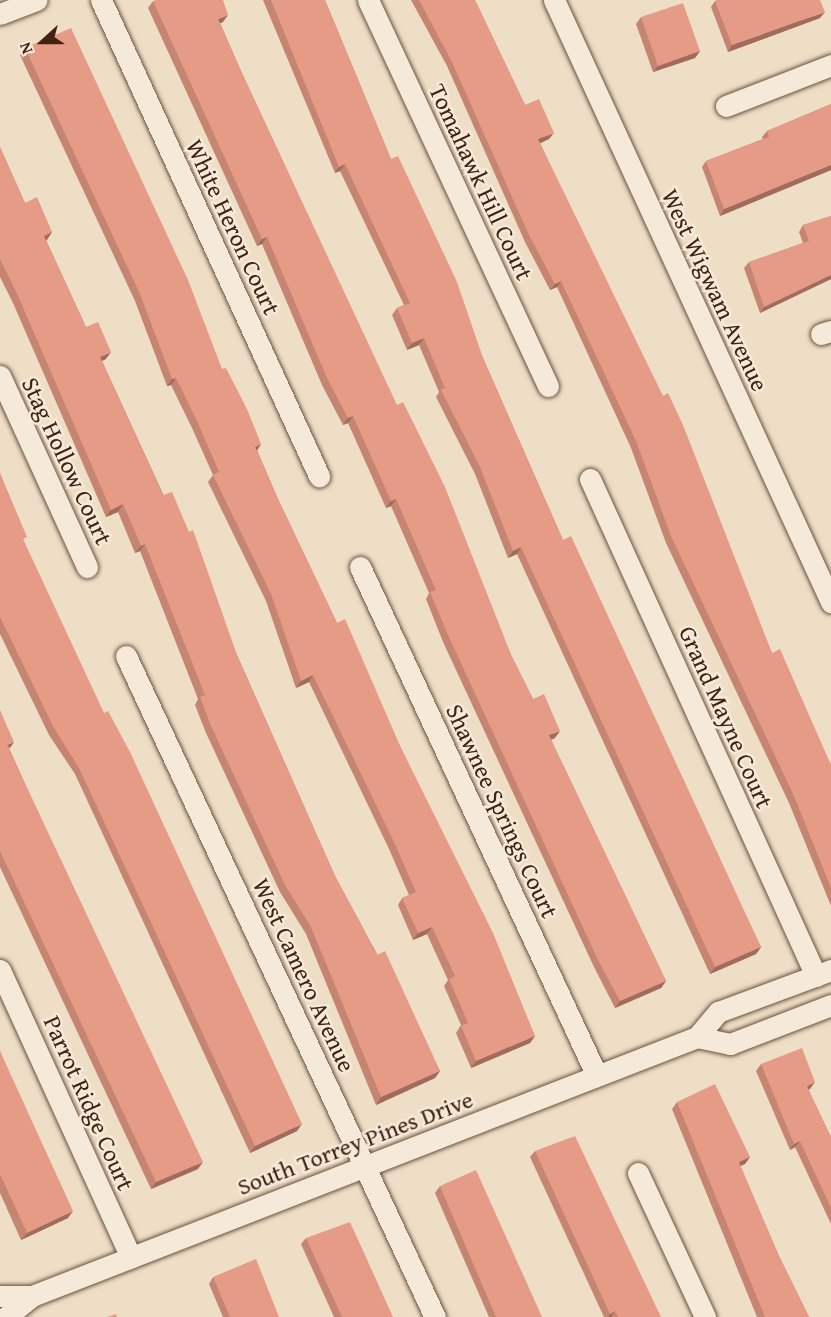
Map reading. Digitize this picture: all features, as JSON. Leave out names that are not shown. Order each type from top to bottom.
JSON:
[{"type":"street","points":[[0,14],[36,0]]},
{"type":"street","name":"White Heron Court","points":[[102,0],[319,476]]},
{"type":"street","name":"Tomahawk Hill Court","points":[[368,0],[548,386]]},
{"type":"street","name":"West Wigwam Avenue","points":[[554,0],[831,602]]},
{"type":"street","points":[[726,106],[831,65]]},
{"type":"street","name":"Stag Hollow Court","points":[[0,376],[87,567]]},
{"type":"street","name":"Grand Mayne Court","points":[[590,479],[823,973]]},
{"type":"street","name":"Shawnee Springs Court","points":[[360,567],[597,1076]]},
{"type":"street","name":"West Camero Avenue","points":[[126,656],[435,1317]]},
{"type":"street","name":"Parrot Ridge Court","points":[[0,970],[130,1258]]},
{"type":"street","name":"South Torrey Pines Drive","points":[[6,1317],[32,1296],[697,1037],[718,1012],[823,973]]},
{"type":"street","points":[[697,1037],[730,1044],[831,1005]]},
{"type":"street","points":[[638,1173],[705,1317]]},
{"type":"street","name":"South Torrey Pines Drive","points":[[0,1296],[32,1296]]},
{"type":"building","points":[[223,0],[228,15],[218,19],[241,71],[397,405],[403,402],[445,487],[512,657],[533,699],[544,694],[560,731],[549,735],[666,981],[620,1001],[598,960],[448,635],[430,592],[436,590],[396,499],[391,501],[353,416],[348,418],[327,378],[267,237],[262,239],[153,1]]},
{"type":"building","points":[[271,0],[325,0],[391,159],[398,156],[457,282],[483,358],[563,540],[571,536],[761,947],[715,967],[521,547],[513,551],[480,467],[441,390],[445,388],[424,338],[412,343],[397,308],[410,303],[345,164],[339,167]]},
{"type":"building","points":[[419,0],[475,0],[525,105],[539,99],[554,133],[538,139],[663,396],[668,393],[683,425],[772,653],[780,649],[831,765],[831,888],[794,796],[671,536],[636,441],[561,281],[555,284],[529,235],[451,60]]},
{"type":"building","points":[[820,0],[825,12],[732,45],[715,1]]},
{"type":"building","points":[[683,3],[700,51],[658,66],[641,17]]},
{"type":"building","points":[[71,28],[188,280],[222,369],[226,368],[247,409],[261,444],[255,447],[278,499],[337,623],[345,619],[401,748],[493,933],[535,1036],[476,1061],[461,1026],[468,1023],[449,979],[455,976],[432,927],[418,933],[402,898],[416,892],[394,842],[313,675],[301,681],[271,594],[213,475],[219,472],[197,421],[176,378],[172,379],[140,294],[25,48]]},
{"type":"building","points":[[831,104],[831,165],[724,209],[706,161],[769,137],[767,131]]},
{"type":"building","points":[[0,147],[25,203],[37,197],[52,232],[44,236],[86,327],[98,322],[111,352],[100,357],[163,495],[172,492],[189,532],[193,530],[237,655],[335,876],[377,955],[385,951],[440,1071],[381,1097],[311,927],[285,885],[211,726],[200,697],[205,695],[145,544],[141,546],[123,504],[111,510],[0,259]]},
{"type":"building","points":[[831,216],[831,275],[764,307],[749,262],[809,241],[803,225]]},
{"type":"building","points":[[0,473],[27,537],[23,539],[104,713],[108,711],[130,752],[302,1124],[255,1146],[79,768],[54,728],[0,617]]},
{"type":"building","points":[[0,710],[14,742],[7,745],[203,1162],[156,1182],[0,851]]},
{"type":"building","points":[[802,1048],[815,1082],[807,1086],[831,1137],[831,1208],[800,1141],[794,1144],[761,1064]]},
{"type":"building","points":[[0,1051],[73,1211],[27,1233],[0,1174]]},
{"type":"building","points":[[715,1084],[750,1157],[739,1162],[779,1256],[809,1317],[765,1317],[677,1102]]},
{"type":"building","points":[[575,1136],[661,1317],[618,1317],[615,1311],[610,1314],[535,1151]]},
{"type":"building","points":[[476,1170],[542,1317],[496,1317],[440,1186]]},
{"type":"building","points":[[350,1222],[393,1317],[342,1317],[306,1238]]},
{"type":"building","points":[[256,1259],[279,1317],[230,1317],[213,1277]]}]
